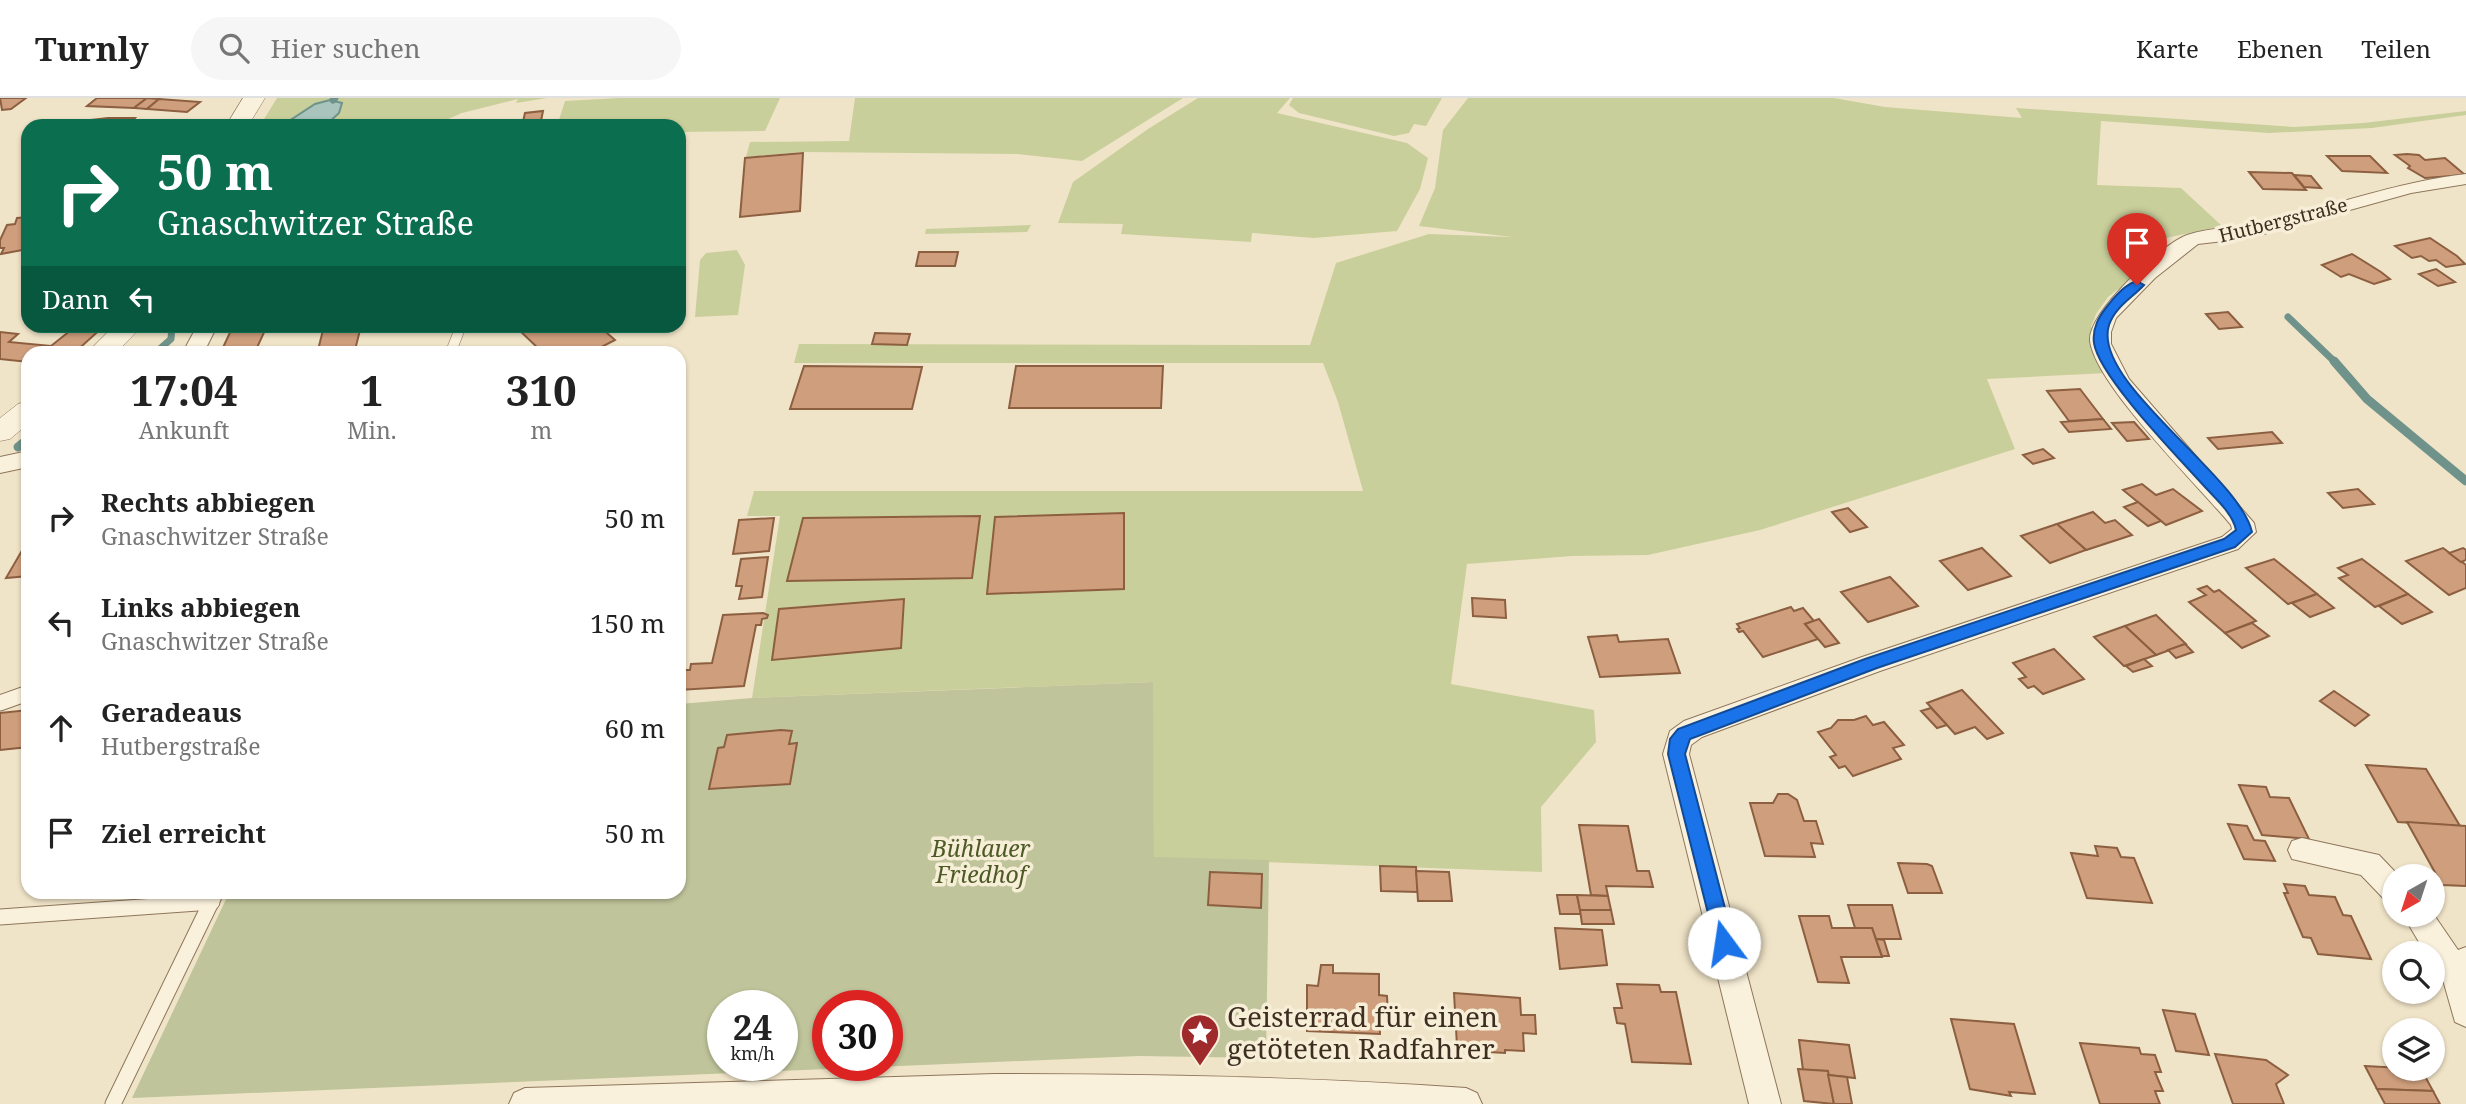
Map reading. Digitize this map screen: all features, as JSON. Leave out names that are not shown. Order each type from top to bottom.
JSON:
[{"type":"street","points":[[241,119],[254,98]]},
{"type":"street","name":"Hutbergstraße","points":[[1765,1104],[1676,754],[1679,739],[1693,729],[1871,664],[2239,538],[2244,532],[2242,523],[2116,375],[2105,358],[2101,328],[2106,316],[2119,300],[2191,240],[2248,233],[2430,182],[2466,179]]},
{"type":"street","points":[[108,346],[122,333]]},
{"type":"street","points":[[0,432],[21,416]]},
{"type":"street","points":[[0,465],[21,460]]},
{"type":"street","points":[[2302,850],[2369,864],[2382,878]]},
{"type":"street","points":[[2429,928],[2461,968],[2466,1012]]},
{"type":"street","points":[[525,1104],[1146,1088],[1466,1104]]},
{"type":"lane","points":[[0,703],[21,696]]},
{"type":"lane","points":[[3,920],[196,899]]},
{"type":"lane","points":[[113,1104],[213,899]]},
{"type":"green space","points":[[277,98],[547,98],[516,103],[518,99],[448,119],[264,119]]},
{"type":"green space","points":[[619,98],[780,98],[765,131],[686,132],[686,119],[559,119],[565,101]]},
{"type":"green space","points":[[855,98],[1183,98],[1082,161],[1017,154],[803,152],[746,157],[750,142],[849,141]]},
{"type":"green space","points":[[1198,98],[1290,98],[1277,113],[1407,143],[1428,158],[1420,189],[1397,231],[1314,238],[1252,233],[1251,242],[1121,234],[1123,224],[1058,223],[1073,182],[1148,129]]},
{"type":"green space","points":[[1293,98],[1442,98],[1426,126],[1414,124],[1409,133],[1394,136],[1299,113],[1289,105]]},
{"type":"green space","points":[[1468,98],[1834,98],[1885,107],[2022,118],[2016,108],[2294,127],[2363,123],[2466,111],[2466,115],[2372,128],[2269,133],[2101,121],[2097,185],[2181,188],[2222,226],[2166,238],[2155,260],[2108,297],[2091,327],[2092,341],[2107,373],[1987,379],[2015,449],[1760,530],[1648,555],[1572,556],[1467,564],[1451,684],[1594,710],[1596,742],[1541,807],[1542,872],[1154,858],[1152,682],[752,698],[780,516],[747,516],[754,491],[1363,491],[1338,402],[1323,363],[794,363],[799,344],[1310,345],[1336,263],[1429,234],[1512,237],[1419,226],[1435,188],[1443,130]]},
{"type":"green space","points":[[1031,225],[1027,232],[925,234],[926,229]]},
{"type":"green space","points":[[737,250],[745,265],[738,315],[695,317],[700,260],[706,253]]},
{"type":"green space","name":"Bühlauer Friedhof","points":[[1153,682],[1154,857],[1269,860],[1266,1058],[1139,1056],[903,1066],[903,990],[812,990],[812,1070],[798,1070],[798,990],[707,990],[707,1074],[132,1098],[226,899],[686,899],[686,703],[752,698]]},
{"type":"water","points":[[330,100],[342,103],[339,113],[332,119],[292,119],[315,104]]},
{"type":"building","points":[[0,98],[26,98],[11,109],[2,110]]},
{"type":"building","points":[[97,98],[147,98],[134,108],[87,106]]},
{"type":"building","points":[[147,98],[159,99],[147,109],[134,108]]},
{"type":"building","points":[[159,99],[200,102],[187,112],[147,109]]},
{"type":"building","points":[[543,111],[541,119],[524,119],[525,113]]},
{"type":"building","points":[[108,118],[135,118],[134,119],[100,119]]},
{"type":"building","points":[[803,153],[800,211],[740,217],[745,158]]},
{"type":"building","points":[[2395,155],[2419,155],[2425,160],[2445,158],[2465,175],[2425,178],[2408,168],[2410,166]]},
{"type":"building","points":[[2327,156],[2370,156],[2387,173],[2342,171]]},
{"type":"building","points":[[2249,172],[2292,173],[2306,190],[2263,189]]},
{"type":"building","points":[[2294,175],[2311,176],[2321,188],[2304,187]]},
{"type":"building","points":[[17,218],[21,218],[21,250],[1,254],[4,248],[0,248],[0,240],[7,225],[15,224]]},
{"type":"building","points":[[2430,238],[2465,264],[2446,267],[2436,260],[2429,261],[2421,256],[2412,258],[2395,246]]},
{"type":"building","points":[[919,252],[958,252],[955,266],[916,266]]},
{"type":"building","points":[[2352,254],[2390,279],[2374,284],[2349,274],[2341,277],[2322,265]]},
{"type":"building","points":[[2436,269],[2455,282],[2438,286],[2419,274]]},
{"type":"building","points":[[2228,312],[2242,327],[2219,329],[2206,314]]},
{"type":"building","points":[[0,332],[18,334],[9,342],[51,346],[21,346],[21,361],[0,359]]},
{"type":"building","points":[[67,333],[96,333],[82,346],[51,346]]},
{"type":"building","points":[[230,333],[264,333],[258,346],[224,346]]},
{"type":"building","points":[[322,333],[359,333],[356,346],[319,346]]},
{"type":"building","points":[[522,333],[607,333],[615,340],[603,346],[536,346]]},
{"type":"building","points":[[875,333],[910,334],[907,345],[872,344]]},
{"type":"building","points":[[804,366],[922,367],[912,409],[790,409]]},
{"type":"building","points":[[1016,366],[1163,366],[1161,408],[1009,408]]},
{"type":"building","points":[[2080,389],[2103,419],[2069,421],[2047,391]]},
{"type":"building","points":[[2103,419],[2111,429],[2069,432],[2061,422]]},
{"type":"building","points":[[2134,422],[2149,439],[2127,441],[2112,423]]},
{"type":"building","points":[[2272,432],[2282,443],[2218,449],[2208,438]]},
{"type":"building","points":[[2043,449],[2054,458],[2033,464],[2023,455]]},
{"type":"building","points":[[2142,484],[2156,495],[2173,489],[2202,511],[2166,525],[2123,490]]},
{"type":"building","points":[[2358,489],[2374,504],[2343,508],[2328,493]]},
{"type":"building","points":[[2138,502],[2161,521],[2148,526],[2124,507]]},
{"type":"building","points":[[1848,508],[1867,527],[1850,532],[1832,512]]},
{"type":"building","points":[[2093,512],[2105,523],[2115,520],[2132,535],[2086,550],[2057,524]]},
{"type":"building","points":[[1124,513],[1124,589],[987,594],[995,517]]},
{"type":"building","points":[[980,516],[972,578],[787,581],[803,518]]},
{"type":"building","points":[[774,518],[769,551],[733,554],[739,520]]},
{"type":"building","points":[[2057,524],[2086,550],[2050,563],[2021,536]]},
{"type":"building","points":[[1982,548],[2011,576],[1968,590],[1940,561]]},
{"type":"building","points":[[2443,548],[2466,565],[2466,588],[2449,595],[2406,561]]},
{"type":"building","points":[[2463,548],[2466,550],[2466,560],[2461,562],[2449,553]]},
{"type":"building","points":[[21,552],[21,577],[6,578]]},
{"type":"building","points":[[768,557],[762,597],[739,599],[742,586],[736,586],[741,559]]},
{"type":"building","points":[[2274,559],[2317,594],[2288,604],[2246,568]]},
{"type":"building","points":[[2362,559],[2408,594],[2375,607],[2339,578],[2348,575],[2338,568]]},
{"type":"building","points":[[1890,577],[1918,606],[1868,622],[1841,592]]},
{"type":"building","points":[[2207,586],[2214,592],[2219,590],[2256,621],[2225,633],[2189,602],[2206,595],[2198,589]]},
{"type":"building","points":[[2317,594],[2334,608],[2310,617],[2292,603]]},
{"type":"building","points":[[2408,594],[2432,612],[2402,624],[2379,606]]},
{"type":"building","points":[[1472,598],[1505,600],[1506,618],[1473,616]]},
{"type":"building","points":[[904,599],[901,648],[772,660],[779,609]]},
{"type":"building","points":[[1791,607],[1794,611],[1803,608],[1814,621],[1805,624],[1818,639],[1763,657],[1743,631],[1739,632],[1737,629],[1740,628],[1737,624]]},
{"type":"building","points":[[723,615],[768,615],[762,619],[761,625],[756,625],[744,686],[686,690],[686,670],[690,670],[691,664],[712,663]]},
{"type":"building","points":[[2156,615],[2186,644],[2156,655],[2125,626]]},
{"type":"building","points":[[1819,619],[1839,643],[1825,647],[1805,624]]},
{"type":"building","points":[[2252,623],[2269,636],[2242,648],[2225,633]]},
{"type":"building","points":[[2125,626],[2156,655],[2124,666],[2094,637]]},
{"type":"building","points":[[1617,635],[1619,642],[1668,639],[1680,673],[1600,677],[1588,637]]},
{"type":"building","points":[[2185,644],[2193,652],[2176,658],[2168,650]]},
{"type":"building","points":[[2054,649],[2084,679],[2043,694],[2034,686],[2028,688],[2019,679],[2026,677],[2013,663]]},
{"type":"building","points":[[2144,659],[2152,666],[2133,672],[2126,666]]},
{"type":"building","points":[[1962,690],[2003,733],[1987,739],[1975,727],[1955,734],[1927,703]]},
{"type":"building","points":[[2334,691],[2369,715],[2355,726],[2320,701]]},
{"type":"building","points":[[1931,708],[1947,725],[1937,728],[1921,711]]},
{"type":"building","points":[[21,711],[21,748],[0,750],[0,713]]},
{"type":"building","points":[[1866,716],[1873,725],[1884,722],[1904,745],[1893,748],[1901,759],[1853,776],[1845,766],[1839,768],[1830,757],[1836,755],[1818,732],[1831,728],[1838,720],[1854,720]]},
{"type":"building","points":[[792,731],[789,744],[797,743],[790,784],[709,789],[718,748],[724,747],[727,735]]},
{"type":"building","points":[[2366,765],[2426,769],[2460,826],[2398,822]]},
{"type":"building","points":[[2239,785],[2266,787],[2270,797],[2289,798],[2309,839],[2262,835]]},
{"type":"building","points":[[1778,794],[1788,794],[1797,800],[1804,821],[1816,821],[1823,844],[1811,843],[1815,857],[1765,856],[1750,803],[1773,803]]},
{"type":"building","points":[[2407,822],[2466,826],[2466,886],[2445,885],[2445,864],[2430,864]]},
{"type":"building","points":[[2228,824],[2247,826],[2254,840],[2265,841],[2275,861],[2244,859]]},
{"type":"building","points":[[1579,825],[1628,826],[1637,871],[1649,871],[1653,887],[1606,886],[1608,896],[1591,895]]},
{"type":"building","points":[[2095,846],[2117,848],[2121,857],[2134,858],[2152,903],[2087,898],[2071,853],[2098,856]]},
{"type":"building","points":[[1898,863],[1932,866],[1942,893],[1908,893]]},
{"type":"building","points":[[1380,866],[1416,867],[1418,892],[1381,891]]},
{"type":"building","points":[[1416,871],[1449,872],[1452,901],[1418,901]]},
{"type":"building","points":[[1210,872],[1262,874],[1261,908],[1208,905]]},
{"type":"building","points":[[2284,884],[2305,886],[2309,895],[2335,897],[2343,915],[2351,916],[2371,959],[2318,954],[2311,938],[2303,937],[2284,893],[2288,893]]},
{"type":"building","points":[[1557,895],[1577,895],[1581,914],[1560,914]]},
{"type":"building","points":[[1577,895],[1608,896],[1611,910],[1580,910]]},
{"type":"building","points":[[1848,905],[1892,905],[1901,939],[1876,939],[1872,928],[1855,928]]},
{"type":"building","points":[[1580,910],[1611,910],[1614,924],[1582,924]]},
{"type":"building","points":[[1799,916],[1829,916],[1832,928],[1872,928],[1882,957],[1841,957],[1849,983],[1818,982]]},
{"type":"building","points":[[1555,928],[1602,930],[1607,965],[1560,969]]},
{"type":"building","points":[[1876,939],[1884,940],[1889,956],[1882,956]]},
{"type":"building","points":[[1321,965],[1333,965],[1333,973],[1379,974],[1379,995],[1387,996],[1388,1015],[1379,1015],[1380,1034],[1307,1031],[1307,985],[1318,986]]},
{"type":"building","points":[[1617,984],[1659,985],[1661,992],[1676,992],[1691,1064],[1632,1062],[1625,1024],[1617,1023],[1614,1008],[1622,1008]]},
{"type":"building","points":[[1454,993],[1520,998],[1521,1015],[1535,1015],[1536,1034],[1523,1033],[1524,1051],[1471,1051],[1471,1047],[1457,1046]]},
{"type":"building","points":[[2163,1010],[2195,1014],[2209,1055],[2176,1051]]},
{"type":"building","points":[[1951,1019],[2014,1024],[2035,1094],[2009,1092],[2011,1096],[1970,1089]]},
{"type":"building","points":[[1799,1040],[1849,1045],[1855,1078],[1828,1075],[1828,1071],[1803,1070]]},
{"type":"building","points":[[2080,1043],[2139,1048],[2141,1054],[2155,1055],[2161,1072],[2155,1072],[2163,1091],[2155,1091],[2160,1104],[2100,1104]]},
{"type":"building","points":[[2215,1054],[2266,1060],[2288,1075],[2276,1084],[2284,1104],[2233,1104]]},
{"type":"building","points":[[2365,1066],[2382,1067],[2382,1081],[2428,1081],[2433,1091],[2377,1089]]},
{"type":"building","points":[[1798,1069],[1828,1071],[1834,1104],[1804,1101]]},
{"type":"building","points":[[1828,1075],[1847,1077],[1852,1104],[1834,1104]]},
{"type":"building","points":[[2377,1089],[2433,1091],[2440,1104],[2385,1104]]},
{"type":"waterway","points":[[2288,317],[2334,361]]},
{"type":"waterway","points":[[163,346],[171,339],[171,333]]},
{"type":"waterway","points":[[2334,361],[2367,399],[2466,481]]},
{"type":"place","name":"Geisterrad für einen getöteten Radfahrer","points":[[1200,1067]]},
{"type":"route","points":[[1724,943],[1676,754],[1679,739],[1684,734],[1871,664],[2230,543],[2244,532],[2242,523],[2223,498],[2141,407],[2105,358],[2101,328],[2106,316],[2119,300],[2137,285]]}]
